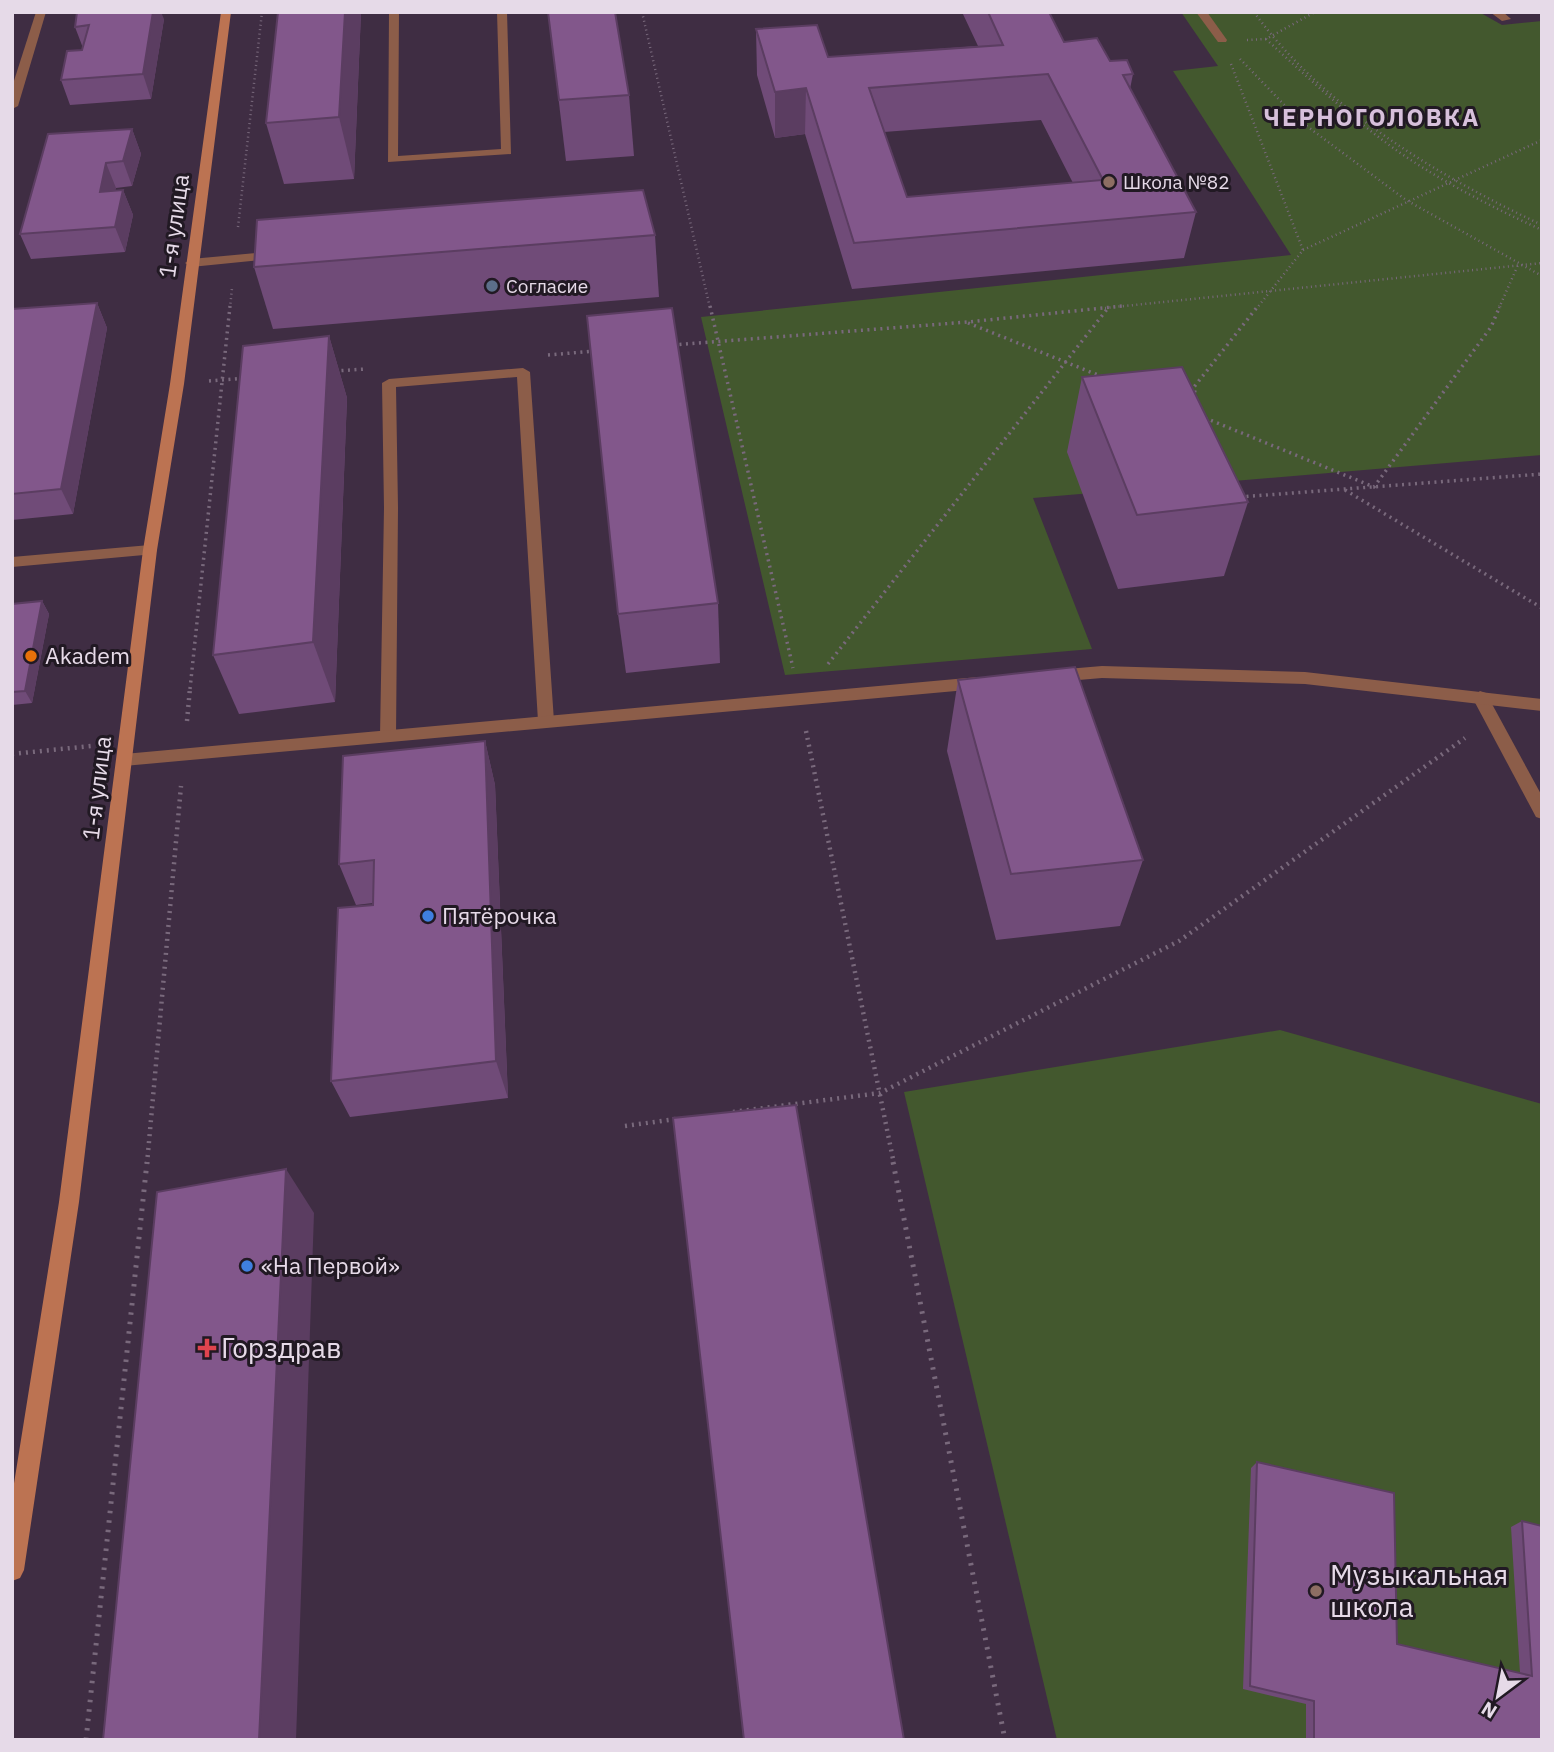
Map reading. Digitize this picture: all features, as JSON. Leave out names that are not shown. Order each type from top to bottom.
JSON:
[{"type":"street","points":[[12,106],[41,12]]},
{"type":"street","name":"1-я улица","points":[[12,1570],[69,1202],[150,550],[177,384],[226,12]]},
{"type":"street","points":[[394,12],[392,160],[507,152],[502,12]]},
{"type":"street","points":[[1201,12],[1222,40]]},
{"type":"street","points":[[1495,12],[1506,19]]},
{"type":"street","points":[[191,263],[289,254]]},
{"type":"street","points":[[387,736],[391,508],[389,383],[523,372],[546,721]]},
{"type":"street","points":[[12,562],[150,550]]},
{"type":"street","points":[[1042,677],[1102,672],[1306,678],[1542,705]]},
{"type":"street","points":[[124,760],[988,682]]},
{"type":"street","points":[[1479,697],[1542,813]]},
{"type":"path","points":[[86,1740],[145,1186],[184,754],[261,12]]},
{"type":"path","points":[[642,12],[800,700],[880,1093],[1006,1740]]},
{"type":"path","points":[[1254,12],[1271,36]]},
{"type":"path","points":[[1315,12],[1266,39],[1346,112],[1398,152],[1488,205],[1542,228]]},
{"type":"path","points":[[1222,40],[1300,121],[1406,201],[1542,276]]},
{"type":"path","points":[[1222,40],[1303,250]]},
{"type":"path","points":[[1198,407],[1194,387],[1303,250],[1542,140]]},
{"type":"path","points":[[664,346],[968,322],[1542,263]]},
{"type":"path","points":[[1374,486],[1491,327],[1518,265]]},
{"type":"path","points":[[800,700],[1109,307]]},
{"type":"path","points":[[968,322],[1114,382]]},
{"type":"path","points":[[540,355],[595,351]]},
{"type":"path","points":[[333,371],[375,368]]},
{"type":"path","points":[[177,384],[251,378]]},
{"type":"path","points":[[1201,428],[1199,416],[1374,486]]},
{"type":"path","points":[[1228,498],[1542,474]]},
{"type":"path","points":[[1344,489],[1542,608]]},
{"type":"path","points":[[719,1114],[880,1093],[1179,941],[1516,701]]},
{"type":"path","points":[[625,1126],[678,1119]]},
{"type":"green space","points":[[1181,12],[1479,12],[1502,25],[1542,21],[1542,455],[1033,498],[1092,649],[785,675],[701,317],[1291,255],[1173,71],[1218,66]]},
{"type":"green space","points":[[1280,1030],[1542,1104],[1542,1740],[1057,1740],[904,1092]]},
{"type":"building","points":[[77,12],[153,12],[143,74],[61,80],[67,51],[82,50],[89,25],[75,27]]},
{"type":"building","points":[[278,12],[345,12],[339,117],[266,123]]},
{"type":"building","points":[[548,12],[615,12],[629,95],[559,100]]},
{"type":"building","points":[[988,12],[1049,12],[1064,42],[1097,38],[1110,61],[1127,60],[1133,74],[1123,75],[1196,212],[854,243],[806,88],[775,92],[756,29],[817,25],[828,57],[1003,45]],"holes":[[[1048,74],[1103,180],[907,197],[869,88]]]},
{"type":"building","points":[[132,129],[123,161],[106,163],[100,192],[123,190],[115,227],[20,234],[48,134]]},
{"type":"building","points":[[643,190],[655,235],[254,267],[257,220]]},
{"type":"building","points":[[97,303],[61,489],[12,494],[12,309]]},
{"type":"building","points":[[672,308],[718,603],[618,614],[587,316]]},
{"type":"building","points":[[329,336],[313,642],[213,655],[243,346]]},
{"type":"building","points":[[1182,367],[1248,502],[1137,515],[1082,377]]},
{"type":"building","points":[[42,601],[25,691],[12,692],[12,604]]},
{"type":"building","points":[[1075,667],[1143,860],[1011,874],[958,680]]},
{"type":"building","points":[[485,741],[496,1061],[331,1081],[338,908],[373,905],[374,860],[339,864],[343,756]]},
{"type":"building","points":[[796,1105],[904,1740],[744,1740],[673,1118]]},
{"type":"building","points":[[286,1169],[259,1740],[103,1740],[157,1192]]},
{"type":"building","name":"Музыкальная школа","points":[[1257,1462],[1394,1493],[1397,1644],[1532,1676],[1522,1521],[1542,1526],[1542,1740],[1314,1740],[1314,1701],[1250,1686]]},
{"type":"place","name":"Школа №82","points":[[1109,182]]},
{"type":"place","name":"Согласие","points":[[492,286]]},
{"type":"place","name":"Akadem","points":[[31,656]]},
{"type":"place","name":"Пятёрочка","points":[[428,916]]},
{"type":"place","name":"«На Первой»","points":[[247,1266]]},
{"type":"place","name":"Горздрав","points":[[207,1348]]},
{"type":"place","name":"Музыкальная школа","points":[[1316,1591]]},
{"type":"district","name":"ЧЕРНОГОЛОВКА","points":[[1372,118]]}]
